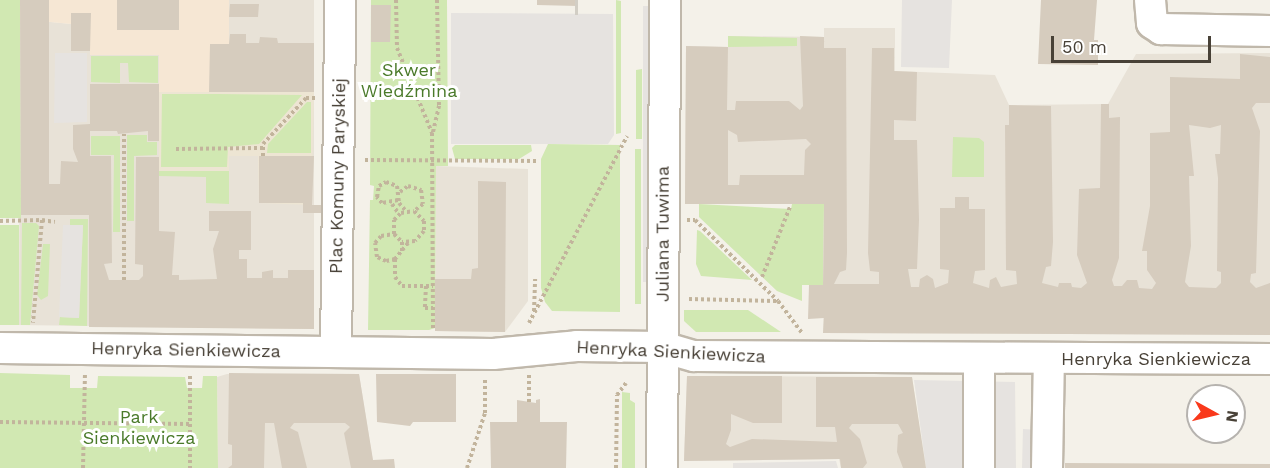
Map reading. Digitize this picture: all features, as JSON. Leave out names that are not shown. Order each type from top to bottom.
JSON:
[{"type":"street","name":"Plac Komuny Paryskiej","points":[[336,352],[340,0]]},
{"type":"street","name":"Juliana Tuwima","points":[[662,468],[665,0]]},
{"type":"street","points":[[1150,0],[1150,18],[1161,29],[1270,31]]},
{"type":"street","name":"Henryka Sienkiewicza","points":[[0,348],[493,354],[536,348],[662,347],[694,356],[1270,359]]},
{"type":"street","points":[[979,358],[979,468]]},
{"type":"street","points":[[1047,468],[1049,358]]},
{"type":"path","points":[[396,0],[397,48],[432,132]]},
{"type":"path","points":[[433,336],[432,132],[439,105],[437,0]]},
{"type":"path","points":[[263,156],[263,148],[306,98],[319,98]]},
{"type":"path","points":[[124,134],[124,280]]},
{"type":"path","points":[[529,323],[627,136]]},
{"type":"path","points":[[177,149],[263,148]]},
{"type":"path","points":[[366,160],[536,161]]},
{"type":"path","points":[[399,214],[392,204],[380,201],[379,186],[390,182],[400,192]]},
{"type":"path","points":[[392,204],[398,200],[400,192],[408,186],[421,190],[423,204],[414,211],[399,214],[386,234],[375,243],[375,252],[386,261],[396,259]]},
{"type":"path","points":[[398,200],[405,211]]},
{"type":"path","points":[[762,277],[790,207]]},
{"type":"path","points":[[402,242],[418,240],[424,231],[424,221],[414,211]]},
{"type":"path","points":[[33,326],[42,220]]},
{"type":"path","points":[[682,220],[695,220],[778,301],[806,338]]},
{"type":"path","points":[[0,221],[55,222]]},
{"type":"path","points":[[393,225],[394,234],[402,242],[402,251]]},
{"type":"path","points":[[386,234],[394,234]]},
{"type":"path","points":[[408,242],[396,259],[393,272],[402,286],[433,286]]},
{"type":"path","points":[[534,279],[534,312]]},
{"type":"path","points":[[426,286],[425,308],[433,308]]},
{"type":"path","points":[[682,298],[778,301]]},
{"type":"path","points":[[190,350],[190,468]]},
{"type":"path","points":[[83,468],[85,370]]},
{"type":"path","points":[[466,468],[485,413],[485,371]]},
{"type":"path","points":[[529,371],[529,403]]},
{"type":"path","points":[[616,468],[617,395],[626,383]]},
{"type":"path","points":[[0,422],[190,424]]},
{"type":"shaded area","points":[[20,0],[229,0],[229,92],[159,92],[159,55],[90,55],[90,51],[71,51],[71,24],[20,19]]},
{"type":"shaded area","points":[[229,0],[314,0],[314,329],[19,325],[20,19],[71,24],[71,51],[90,51],[91,55],[159,55]]},
{"type":"shaded area","points":[[902,0],[952,0],[949,68],[901,67]]},
{"type":"shaded area","points":[[643,6],[651,6],[651,282],[643,282]]},
{"type":"shaded area","points":[[451,13],[613,14],[614,135],[608,144],[451,144]]},
{"type":"shaded area","points":[[824,28],[895,28],[895,71],[995,75],[1009,105],[1108,104],[1136,54],[1270,53],[1270,335],[823,333],[825,204],[685,204],[686,46],[728,47],[728,36],[824,37]]},
{"type":"shaded area","points":[[55,53],[87,53],[87,122],[54,123]]},
{"type":"shaded area","points":[[159,92],[314,92],[311,205],[259,203],[258,156],[229,156],[229,171],[159,171]]},
{"type":"shaded area","points":[[436,166],[528,169],[528,301],[505,332],[435,331]]},
{"type":"shaded area","points":[[63,225],[83,225],[79,318],[59,317]]},
{"type":"shaded area","points":[[227,374],[359,374],[374,468],[218,468],[217,377]]},
{"type":"shaded area","points":[[687,376],[912,377],[925,468],[841,468],[839,459],[684,461]]},
{"type":"shaded area","points":[[914,380],[1015,382],[1016,468],[926,468]]},
{"type":"shaded area","points":[[1023,429],[1039,430],[1039,468],[1022,468]]},
{"type":"shaded area","points":[[836,461],[838,468],[733,468],[733,463]]},
{"type":"green space","points":[[0,0],[20,0],[21,218],[0,218]]},
{"type":"green space","name":"Skwer Wiedźmina","points":[[371,0],[447,0],[448,166],[436,166],[435,328],[429,330],[368,330],[370,200],[373,200],[374,186],[370,185]]},
{"type":"green space","points":[[616,0],[621,1],[621,133],[616,134]]},
{"type":"green space","points":[[728,36],[797,38],[797,46],[728,47]]},
{"type":"green space","points":[[91,56],[158,56],[158,83],[129,82],[128,63],[120,63],[120,83],[91,82]]},
{"type":"green space","points":[[642,69],[642,139],[636,139],[636,70]]},
{"type":"green space","points":[[162,94],[302,95],[259,144],[228,147],[227,167],[161,167]]},
{"type":"green space","points":[[307,102],[311,102],[311,153],[267,153],[268,144]]},
{"type":"green space","points":[[127,135],[147,135],[147,142],[157,142],[157,155],[134,156],[134,221],[127,221]]},
{"type":"green space","points":[[91,136],[120,136],[120,232],[113,232],[114,155],[91,155]]},
{"type":"green space","points":[[953,137],[979,138],[984,142],[984,177],[952,177]]},
{"type":"green space","points":[[548,144],[620,145],[620,312],[552,311],[545,302],[541,288],[541,159]]},
{"type":"green space","points":[[455,145],[531,145],[532,151],[519,159],[455,159],[452,148]]},
{"type":"green space","points":[[635,149],[641,149],[641,304],[635,304]]},
{"type":"green space","points":[[159,171],[229,171],[229,204],[206,203],[206,177],[159,176]]},
{"type":"green space","points":[[699,204],[791,209],[792,204],[824,204],[823,285],[802,285],[802,301],[777,291],[699,217]]},
{"type":"green space","points":[[70,219],[88,219],[87,326],[59,325],[60,317],[79,318],[83,225],[70,225]]},
{"type":"green space","points":[[22,223],[36,223],[39,226],[30,325],[21,325]]},
{"type":"green space","points":[[0,225],[19,225],[19,325],[0,325]]},
{"type":"green space","points":[[697,230],[752,280],[701,276],[696,264]]},
{"type":"green space","points":[[43,244],[50,244],[48,296],[41,300],[37,295]]},
{"type":"green space","points":[[684,310],[748,310],[781,332],[696,332],[684,321]]},
{"type":"green space","name":"Park Sienkiewicza","points":[[0,373],[70,375],[70,388],[97,388],[98,376],[185,377],[187,388],[202,388],[203,376],[217,376],[218,468],[0,468]]},
{"type":"green space","points":[[622,392],[630,393],[630,400],[635,403],[635,468],[622,468]]},
{"type":"building","points":[[20,0],[49,0],[49,184],[60,184],[61,161],[78,162],[73,149],[73,125],[90,124],[90,84],[159,84],[159,141],[148,141],[148,131],[118,134],[117,131],[90,131],[90,156],[111,156],[112,263],[104,264],[109,280],[139,280],[143,276],[143,265],[135,264],[136,157],[159,157],[159,231],[175,232],[172,275],[179,275],[179,280],[217,279],[213,249],[219,231],[209,231],[209,211],[251,211],[251,250],[239,250],[239,259],[247,259],[247,278],[262,278],[262,272],[273,270],[273,278],[288,278],[288,270],[314,270],[314,329],[89,327],[89,215],[21,215]]},
{"type":"building","points":[[117,0],[179,0],[179,30],[117,30]]},
{"type":"building","points":[[537,0],[578,0],[578,6],[537,5]]},
{"type":"building","points":[[1041,0],[1097,0],[1094,40],[1098,40],[1098,65],[1038,64]]},
{"type":"building","points":[[230,4],[259,4],[258,17],[229,17]]},
{"type":"building","points":[[371,5],[391,5],[390,42],[371,42]]},
{"type":"building","points":[[71,13],[91,13],[90,51],[71,51]]},
{"type":"building","points":[[230,34],[246,34],[246,43],[259,43],[260,37],[277,38],[278,43],[314,43],[314,92],[209,92],[210,44],[229,44]]},
{"type":"building","points":[[800,36],[824,37],[824,48],[846,48],[847,253],[846,270],[840,272],[834,284],[879,284],[879,272],[870,271],[868,253],[872,48],[894,48],[894,71],[917,72],[916,121],[894,120],[894,140],[917,140],[919,220],[917,269],[908,269],[911,287],[919,287],[920,279],[927,275],[933,279],[935,288],[948,283],[949,270],[940,269],[940,208],[955,208],[955,197],[969,197],[969,209],[985,209],[985,270],[975,271],[973,283],[989,288],[990,280],[996,277],[1001,287],[1017,284],[1016,271],[1006,270],[1005,125],[1009,125],[1009,105],[1051,106],[1053,242],[1051,266],[1046,267],[1042,283],[1058,287],[1059,283],[1071,283],[1072,287],[1081,288],[1087,283],[1077,255],[1079,189],[1100,188],[1101,104],[1109,104],[1109,118],[1120,117],[1119,258],[1112,280],[1114,286],[1122,286],[1127,280],[1137,280],[1139,288],[1152,289],[1156,283],[1147,270],[1147,251],[1142,251],[1150,206],[1150,133],[1170,132],[1170,77],[1240,79],[1240,54],[1270,57],[1270,103],[1256,103],[1252,108],[1260,131],[1256,273],[1251,274],[1250,282],[1256,288],[1270,283],[1270,335],[823,333],[824,318],[808,319],[809,285],[823,285],[824,204],[685,204],[686,46],[728,47],[727,110],[735,110],[736,101],[789,101],[800,110],[803,106]],"holes":[[[1189,125],[1210,128],[1221,125],[1220,154],[1215,154],[1218,178],[1217,271],[1221,272],[1221,283],[1216,288],[1189,287],[1185,282],[1191,246],[1189,176],[1194,176]],[[728,130],[737,135],[738,142],[806,139],[811,144],[805,150],[804,175],[740,175],[739,185],[728,185]]]},
{"type":"building","points":[[259,156],[314,156],[312,205],[321,205],[321,213],[303,213],[303,203],[259,203]]},
{"type":"building","points":[[478,181],[506,182],[505,332],[435,331],[435,279],[471,279],[472,269],[478,268]]},
{"type":"building","points":[[229,373],[359,374],[373,460],[394,459],[395,468],[351,468],[344,433],[350,427],[345,423],[294,423],[290,428],[298,432],[307,468],[282,468],[274,423],[265,423],[264,468],[228,468],[232,465],[232,445],[228,444]]},
{"type":"building","points":[[376,374],[456,374],[456,422],[413,422],[410,426],[377,422]]},
{"type":"building","points":[[687,376],[782,376],[782,423],[753,423],[731,414],[731,430],[726,444],[730,447],[752,439],[837,442],[835,427],[816,427],[816,377],[912,377],[926,468],[903,468],[897,452],[898,435],[903,433],[898,424],[852,424],[849,428],[860,439],[867,463],[863,468],[841,468],[840,459],[684,461]]},
{"type":"building","points":[[540,399],[540,422],[567,422],[566,468],[491,468],[490,422],[517,422],[517,400],[536,403],[536,400]]},
{"type":"building","points":[[1065,463],[1270,464],[1270,468],[1065,468]]}]
